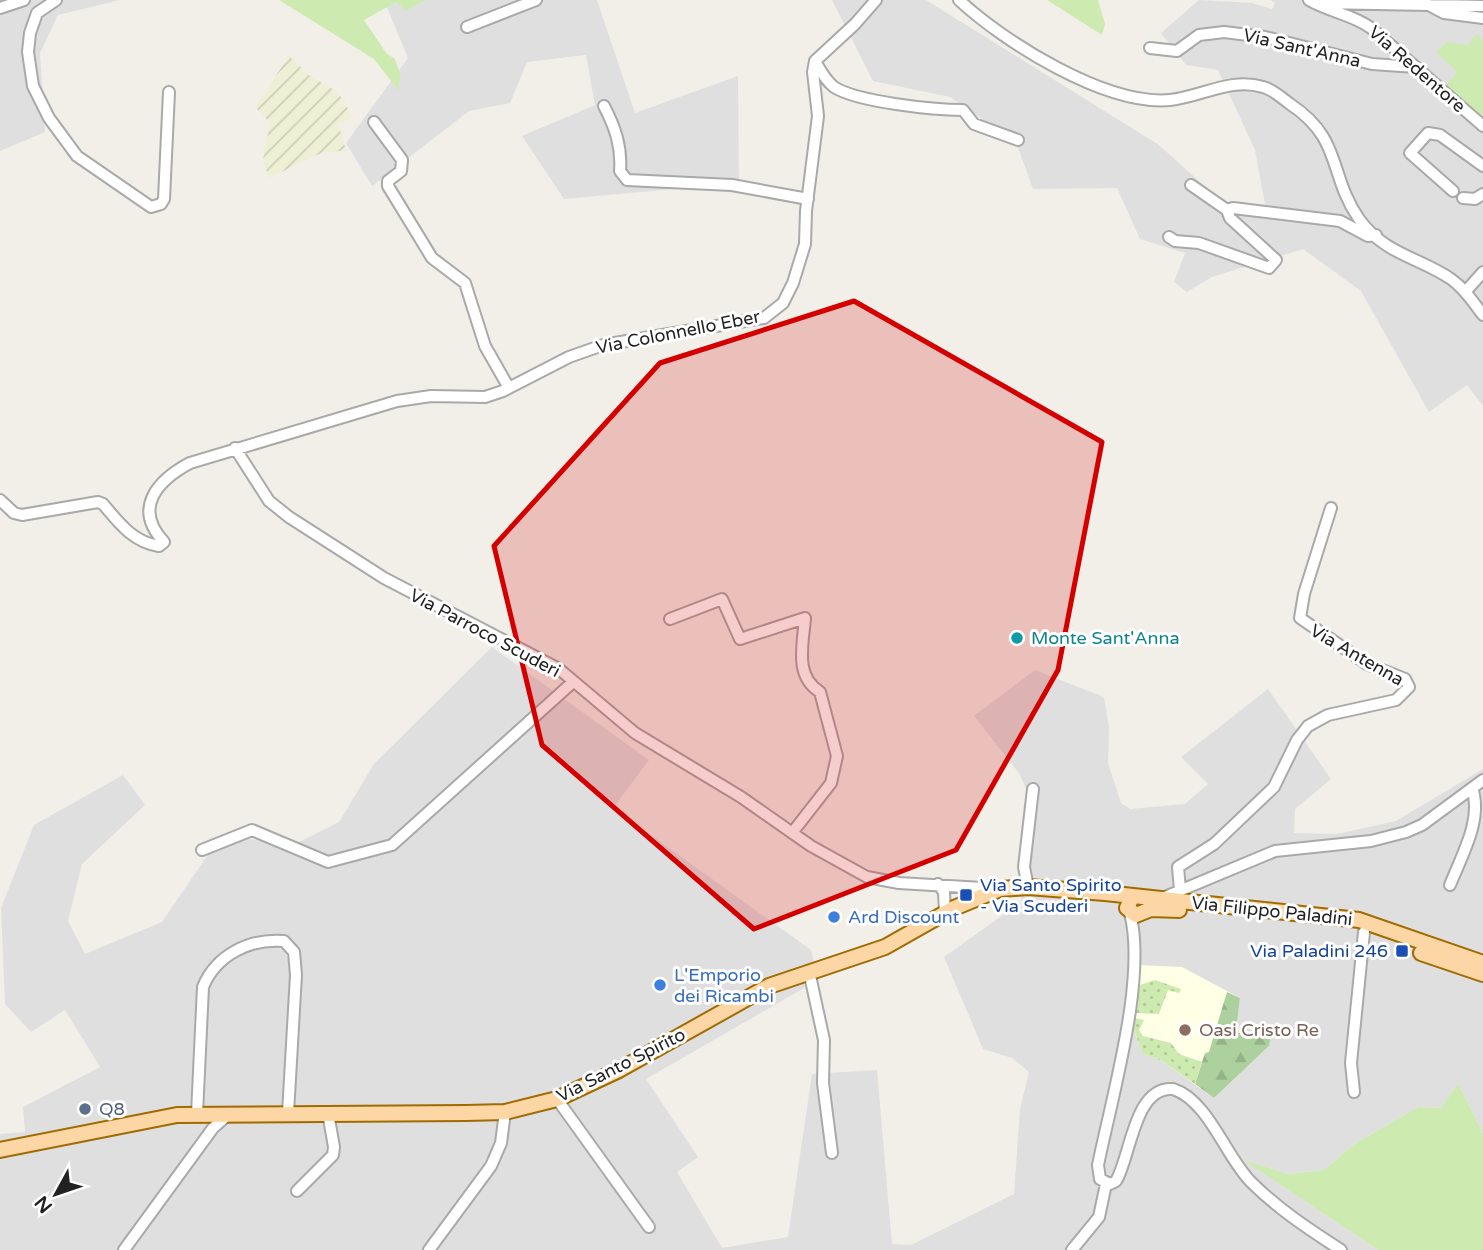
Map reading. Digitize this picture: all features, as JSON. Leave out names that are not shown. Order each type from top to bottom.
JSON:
[{"type":"main road","name":"Via Santo Spirito","points":[[0,1150],[197,1114],[505,1112],[557,1099],[620,1070],[769,986],[885,947],[950,911],[1000,889],[1028,887],[1089,893],[1137,907]]},
{"type":"main road","name":"Via Filippo Paladini","points":[[1137,907],[1161,899],[1359,920],[1483,963]]},
{"type":"main road","name":"Via Filippo Paladini","points":[[1137,907],[1185,910],[1364,932],[1483,974]]},
{"type":"street","points":[[0,8],[24,0]]},
{"type":"street","points":[[56,0],[37,13],[30,33],[28,52],[33,86],[49,118],[76,156],[151,207],[161,204],[164,199],[169,92]]},
{"type":"street","points":[[467,27],[536,0]]},
{"type":"street","points":[[876,0],[855,24],[815,61],[834,86],[850,94],[936,110],[962,110],[974,124],[1018,140]]},
{"type":"street","points":[[959,0],[990,29],[1065,70],[1144,101],[1172,100],[1238,84],[1265,87],[1308,115],[1326,136],[1344,188],[1360,219],[1395,253],[1451,279],[1483,315]]},
{"type":"street","points":[[1309,0],[1349,5],[1482,4]]},
{"type":"street","name":"Via Redentore","points":[[1309,0],[1361,21],[1483,126]]},
{"type":"street","points":[[1427,4],[1444,13],[1483,18]]},
{"type":"street","name":"Via Sant'Anna","points":[[1150,48],[1177,51],[1199,35],[1224,32],[1265,37],[1372,64],[1416,67]]},
{"type":"street","name":"Via Colonnello Eber","points":[[0,500],[14,513],[22,515],[98,502],[138,538],[159,546],[164,542],[152,523],[149,509],[155,490],[170,474],[190,463],[397,401],[431,396],[485,397],[509,388],[569,357],[603,345],[764,318],[783,303],[793,283],[805,244],[807,199],[818,116],[815,61]]},
{"type":"street","points":[[604,106],[614,125],[621,154],[620,171],[627,180],[732,185],[807,199]]},
{"type":"street","points":[[374,122],[402,160],[401,171],[388,181],[388,186],[432,258],[465,283],[485,346],[509,388]]},
{"type":"street","points":[[1453,191],[1410,153],[1428,133],[1440,135],[1483,166]]},
{"type":"street","points":[[1169,237],[1175,241],[1199,243],[1273,267],[1276,260],[1230,218],[1227,210],[1191,185]]},
{"type":"street","points":[[1463,198],[1475,199],[1483,194]]},
{"type":"street","points":[[1227,210],[1233,208],[1331,219],[1349,224],[1368,236],[1376,235]]},
{"type":"street","points":[[1465,292],[1483,272]]},
{"type":"street","name":"Via Parroco Scuderi","points":[[235,449],[269,500],[289,517],[384,578],[559,669],[635,733],[741,797],[792,833],[867,877],[898,883],[1000,889]]},
{"type":"street","name":"Via Antenna","points":[[1180,890],[1178,867],[1213,844],[1274,787],[1297,740],[1308,726],[1337,713],[1396,700],[1409,687],[1405,678],[1367,664],[1300,618],[1304,594],[1331,509]]},
{"type":"street","points":[[670,619],[722,600],[740,639],[805,618],[802,670],[807,684],[820,692],[837,757],[831,783],[792,833]]},
{"type":"street","points":[[202,850],[252,830],[328,862],[392,845],[573,682]]},
{"type":"street","points":[[1161,899],[1275,851],[1371,841],[1406,832],[1422,825],[1483,780]]},
{"type":"street","points":[[1450,885],[1476,819],[1476,799],[1472,788]]},
{"type":"street","points":[[1028,887],[1024,867],[1033,789]]},
{"type":"street","points":[[943,884],[955,892],[950,911]]},
{"type":"street","points":[[1137,907],[1133,983],[1098,1175],[1107,1184],[1113,1184],[1119,1177],[1136,1122],[1148,1101],[1156,1092],[1173,1089],[1192,1101],[1209,1121],[1249,1180],[1290,1215],[1341,1250]]},
{"type":"street","points":[[1354,1091],[1350,1082],[1351,1063],[1364,932]]},
{"type":"street","points":[[197,1114],[203,987],[209,971],[226,954],[268,940],[284,941],[294,952],[296,975],[288,1113]]},
{"type":"street","points":[[809,971],[824,1040],[823,1083],[832,1153]]},
{"type":"street","points":[[557,1099],[649,1227]]},
{"type":"street","points":[[429,1250],[491,1167],[501,1143],[505,1112]]},
{"type":"street","points":[[124,1250],[213,1128],[230,1113]]},
{"type":"street","points":[[297,1191],[333,1155],[328,1113]]},
{"type":"street","points":[[1072,1250],[1099,1217],[1107,1184]]},
{"type":"highlighted area","points":[[854,301],[1102,442],[1058,670],[956,850],[754,929],[542,745],[494,546],[660,363]]},
{"type":"shaded area","points":[[0,0],[120,0],[58,15],[40,53],[45,132],[0,151]]},
{"type":"shaded area","points":[[384,0],[597,0],[635,113],[738,76],[739,193],[685,188],[564,199],[522,136],[595,105],[586,55],[527,62],[510,103],[469,111],[372,186],[346,143],[408,58]]},
{"type":"shaded area","points":[[832,0],[926,0],[1159,145],[1221,201],[1266,209],[1255,150],[1218,70],[1186,65],[1161,33],[1199,0],[1252,3],[1272,9],[1275,3],[1270,0],[1483,0],[1483,406],[1467,385],[1429,412],[1361,291],[1303,249],[1212,277],[1187,292],[1174,282],[1185,253],[1140,239],[1117,188],[1033,189],[1016,142],[950,97],[873,81]]},
{"type":"shaded area","points":[[289,56],[310,76],[333,89],[344,100],[352,118],[338,124],[346,150],[319,154],[269,178],[263,160],[270,123],[255,107]]},
{"type":"shaded area","points":[[492,647],[649,760],[613,808],[811,950],[818,980],[646,1079],[698,1157],[677,1172],[722,1248],[788,1237],[812,1074],[877,1070],[892,1244],[911,1245],[1014,1194],[1020,1109],[1029,1072],[1012,1058],[983,1049],[944,957],[1021,902],[1029,795],[1019,773],[974,716],[1035,670],[1104,697],[1109,728],[1108,763],[1121,803],[1130,809],[1185,804],[1208,784],[1181,757],[1268,689],[1331,779],[1295,809],[1294,833],[1337,834],[1396,821],[1483,769],[1483,1133],[1458,1083],[1441,1108],[1418,1107],[1353,1145],[1324,1170],[1289,1174],[1245,1161],[1378,1250],[0,1250],[0,1134],[25,1132],[23,1107],[100,1067],[65,1010],[31,1032],[5,1004],[1,908],[34,825],[123,775],[145,805],[82,864],[68,921],[85,954],[162,922],[222,834],[291,846],[339,822],[374,764]]},
{"type":"shaded area","name":"Oasi Cristo Re","points":[[1139,965],[1182,967],[1240,998],[1236,1032],[1271,1037],[1269,1046],[1214,1098],[1162,1061],[1143,1054],[1133,1028],[1140,985]]},
{"type":"green space","points":[[279,0],[425,0],[406,11],[396,2],[364,20],[387,54],[394,58],[400,72],[399,91],[374,59]]},
{"type":"green space","points":[[1047,0],[1098,0],[1105,24],[1102,35]]},
{"type":"green space","points":[[1477,34],[1483,41],[1483,120],[1446,85],[1457,72],[1436,52],[1447,42],[1468,45]]},
{"type":"green space","points":[[1155,980],[1181,989],[1179,993],[1168,990],[1159,1014],[1135,1013],[1140,985]]},
{"type":"green space","points":[[1227,992],[1240,998],[1236,1032],[1271,1037],[1269,1046],[1214,1098],[1195,1084],[1205,1053],[1209,1052]]},
{"type":"green space","points":[[1134,1018],[1144,1020],[1139,1030],[1143,1036],[1171,1043],[1179,1054],[1202,1062],[1195,1084],[1162,1061],[1143,1054],[1133,1028]]},
{"type":"green space","points":[[1458,1083],[1483,1133],[1483,1250],[1378,1250],[1243,1160],[1289,1174],[1324,1170],[1353,1145],[1418,1107],[1441,1108]]},
{"type":"place","name":"Monte Sant'Anna","points":[[1017,638]]},
{"type":"place","name":"Via Santo Spirito - Via Scuderi","points":[[966,895]]},
{"type":"place","name":"Ard Discount","points":[[834,917]]},
{"type":"place","name":"Via Paladini 246","points":[[1402,951]]},
{"type":"place","name":"L'Emporio dei Ricambi","points":[[660,985]]},
{"type":"place","name":"Oasi Cristo Re","points":[[1185,1030]]},
{"type":"place","name":"Q8","points":[[85,1109]]}]
